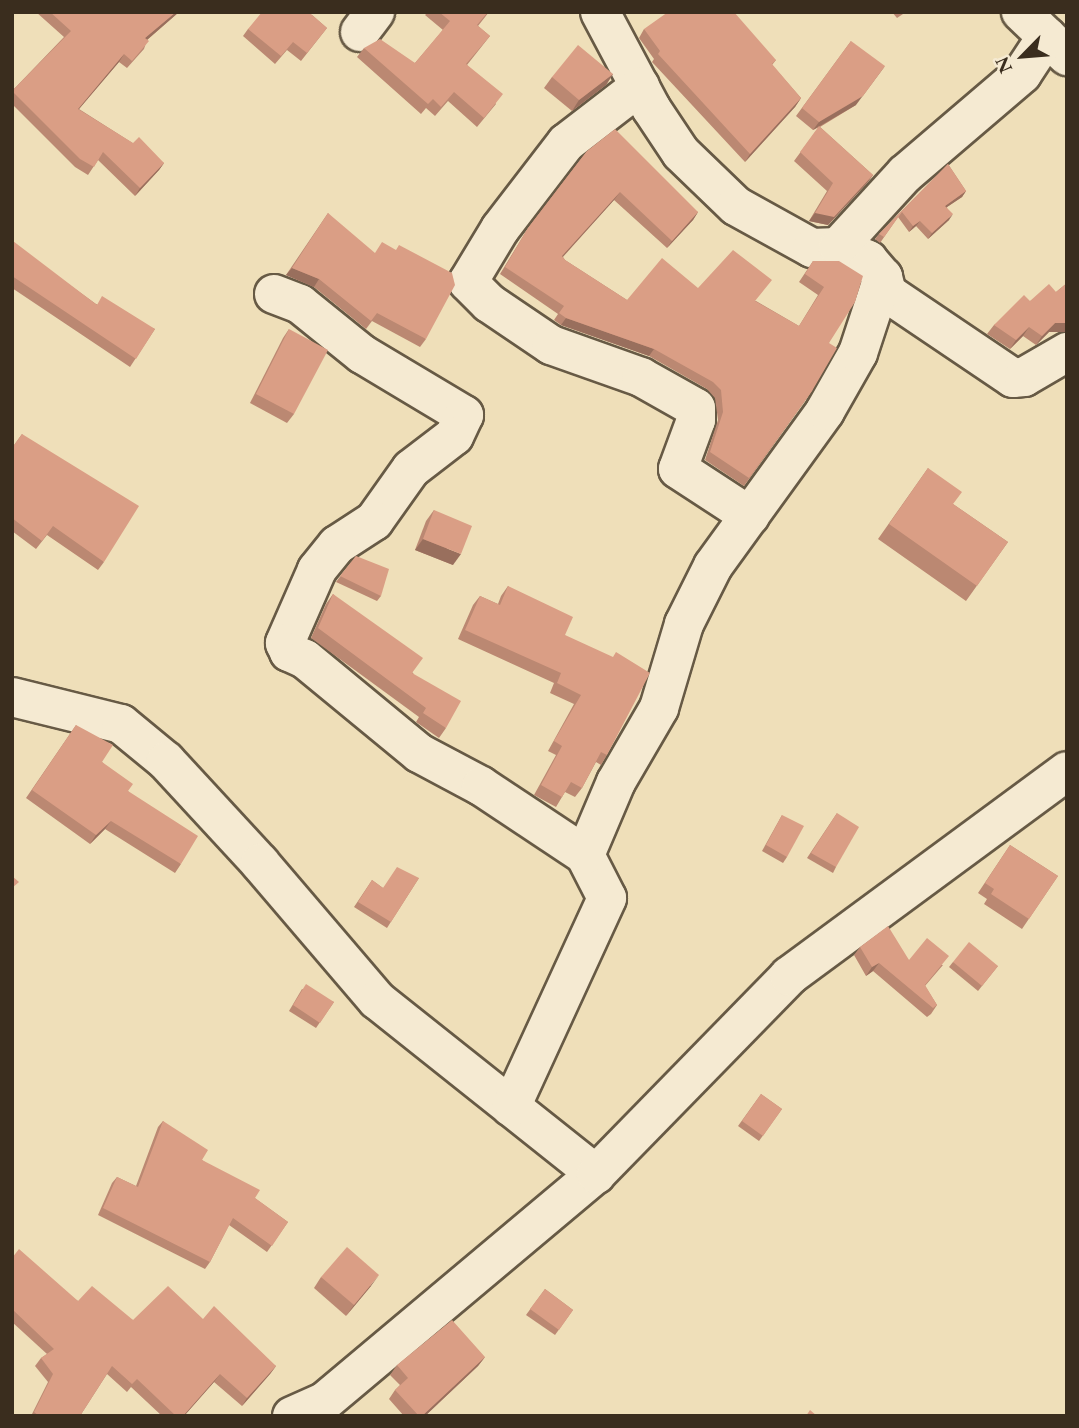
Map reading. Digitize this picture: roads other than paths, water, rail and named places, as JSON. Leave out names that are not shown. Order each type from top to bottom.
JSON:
[{"type":"street","points":[[600,12],[640,86],[681,153],[736,206],[812,248],[838,247],[867,261],[883,276],[887,293],[1013,378],[1024,377],[1067,352]]},
{"type":"street","points":[[838,247],[905,174],[1022,74],[1045,35]]},
{"type":"street","points":[[640,86],[566,143],[500,229],[468,282],[489,303],[551,345],[641,377],[696,408],[696,420],[678,469],[750,516]]},
{"type":"street","points":[[585,855],[616,782],[659,708],[684,624],[713,566],[825,411],[851,364],[883,276]]},
{"type":"street","points":[[274,294],[300,304],[362,354],[464,415],[454,436],[411,469],[374,521],[337,545],[317,570],[285,643],[289,652],[305,659],[419,753],[481,786],[585,855],[607,898],[511,1107]]},
{"type":"street","points":[[12,697],[121,724],[157,753],[260,863],[377,1000],[596,1174]]},
{"type":"street","points":[[292,1416],[324,1402],[596,1174],[789,976],[958,846],[1067,771]]}]
